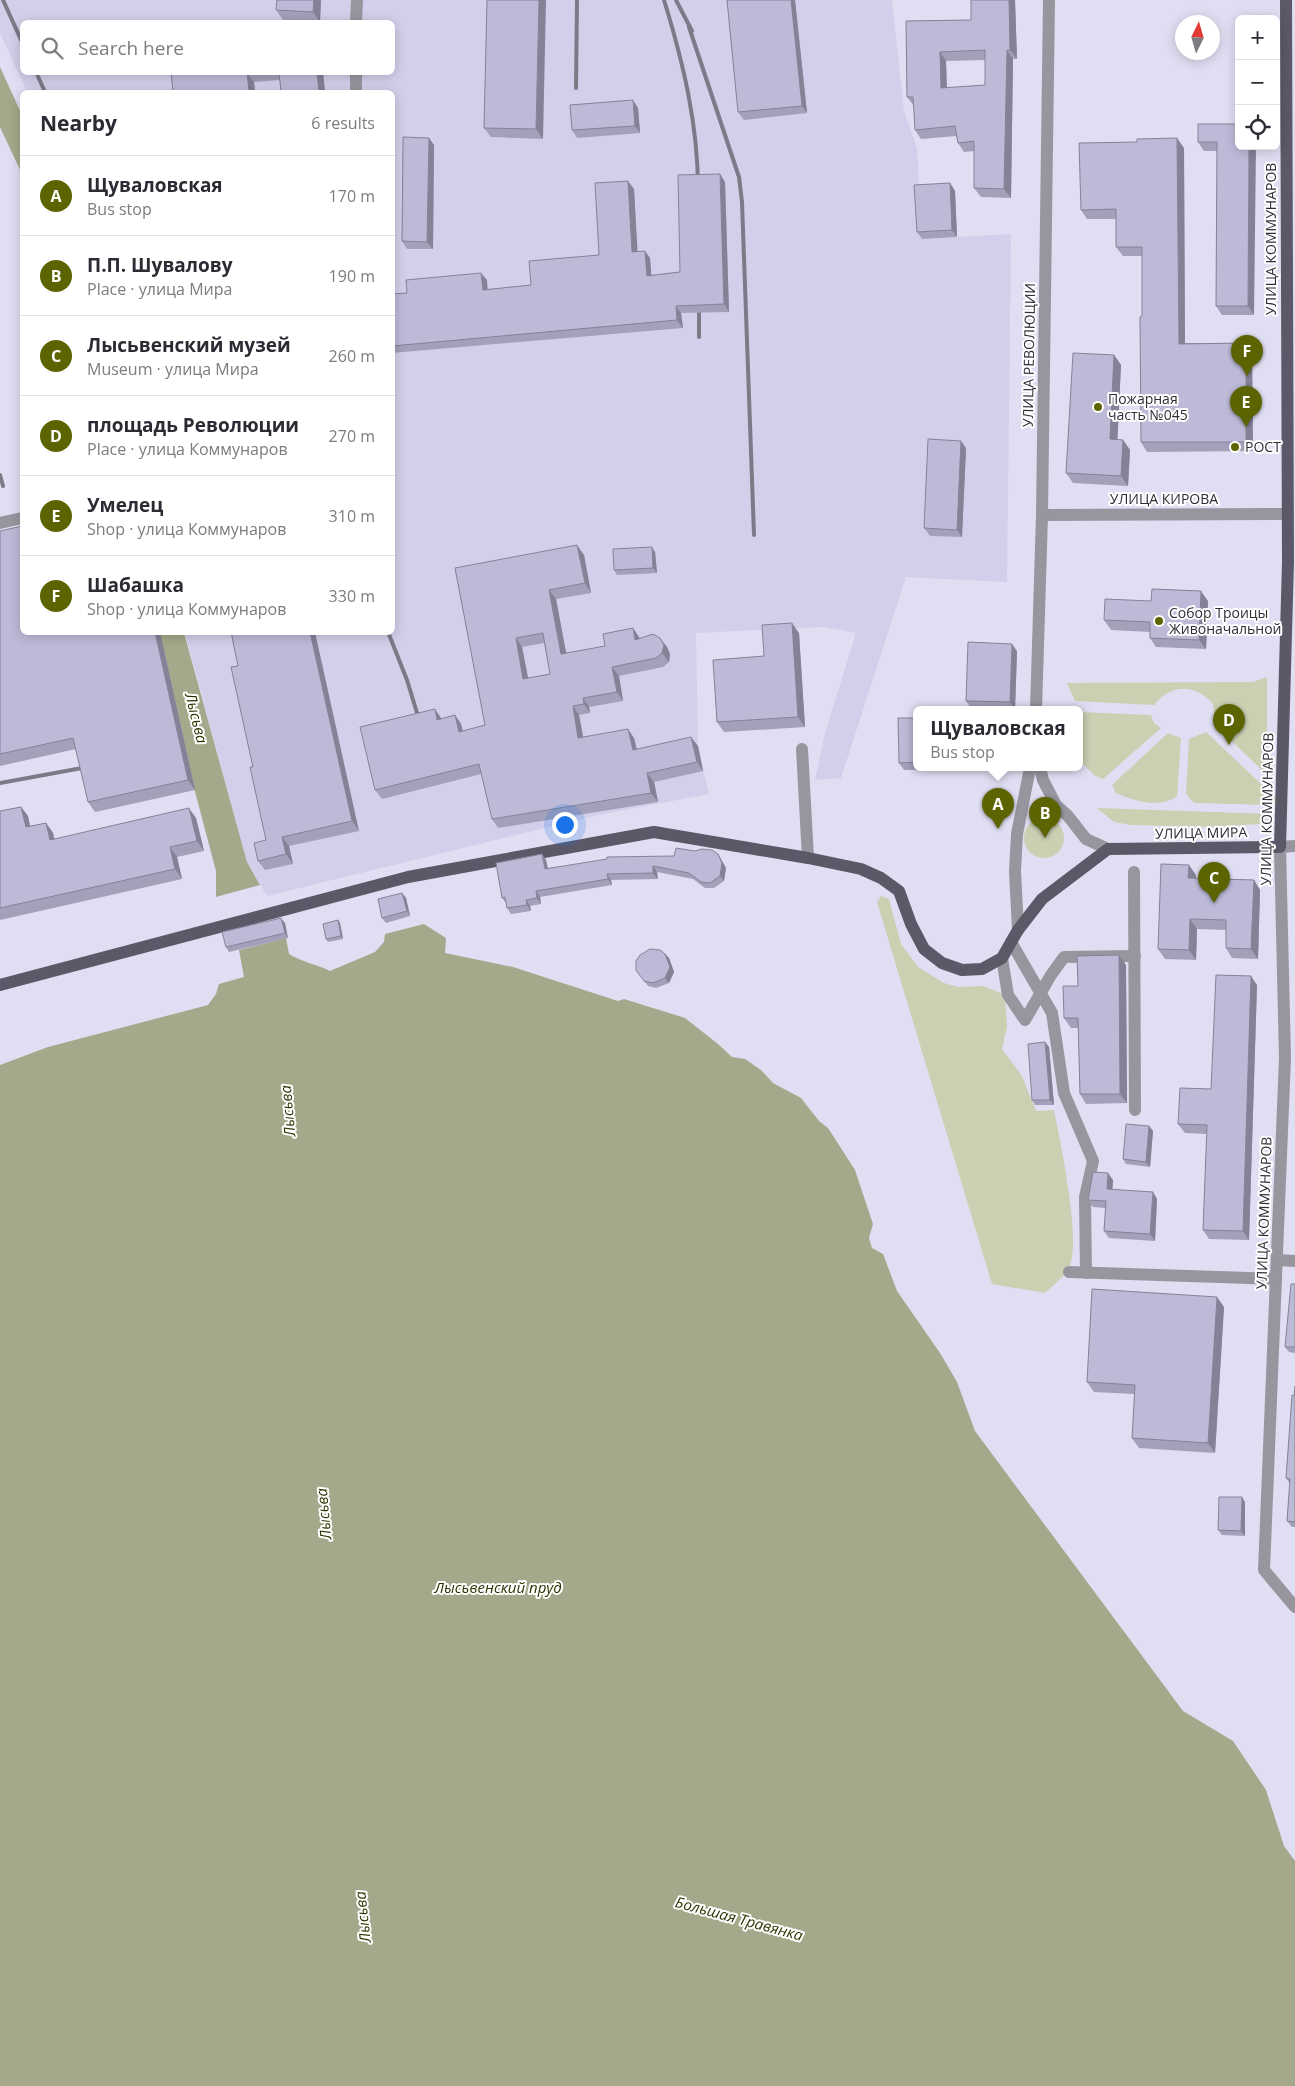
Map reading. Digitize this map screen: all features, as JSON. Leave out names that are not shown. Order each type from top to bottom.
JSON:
[{"type":"main road","name":"УЛИЦА КОММУНАРОВ","points":[[1280,847],[1292,562],[1287,514],[1286,0]]},
{"type":"main road","points":[[0,984],[408,876],[654,832],[808,858],[860,869],[882,878],[899,891],[911,924],[924,949],[942,963],[962,970],[982,969],[1002,958],[1018,930],[1042,899],[1108,849]]},
{"type":"main road","name":"УЛИЦА МИРА","points":[[1108,849],[1280,847]]},
{"type":"street","points":[[356,20],[357,0]]},
{"type":"street","name":"УЛИЦА РЕВОЛЮЦИИ","points":[[1036,706],[1042,515],[1050,0]]},
{"type":"street","points":[[356,75],[356,90]]},
{"type":"street","name":"УЛИЦА КИРОВА","points":[[1042,515],[1287,514]]},
{"type":"street","points":[[0,523],[20,518]]},
{"type":"street","points":[[802,750],[808,858]]},
{"type":"street","points":[[1018,930],[1015,871],[1017,834],[1029,771]]},
{"type":"street","points":[[1041,771],[1056,805],[1086,838],[1108,849]]},
{"type":"street","name":"УЛИЦА МИРА","points":[[1280,847],[1295,846]]},
{"type":"street","name":"УЛИЦА КОММУНАРОВ","points":[[1280,847],[1290,1058],[1276,1279],[1264,1570],[1295,1607]]},
{"type":"street","points":[[1134,872],[1135,1110]]},
{"type":"street","points":[[1011,942],[1052,1013],[1064,1093],[1093,1161],[1085,1197],[1086,1273]]},
{"type":"street","points":[[1002,958],[1008,995],[1025,1020],[1040,993],[1064,958],[1134,956]]},
{"type":"street","points":[[1277,1260],[1295,1261]]},
{"type":"street","points":[[1069,1272],[1276,1279]]},
{"type":"shaded area","points":[[0,0],[892,0],[904,111],[917,148],[922,239],[1011,234],[1007,582],[906,577],[841,778],[815,780],[825,733],[856,633],[823,627],[696,633],[698,746],[709,794],[598,815],[267,896],[247,862],[186,635],[395,635],[395,90],[26,90],[0,33]]},
{"type":"shaded area","points":[[1267,677],[1267,775],[1213,723],[1214,710],[1212,703],[1196,691],[1183,689],[1170,692],[1159,699],[1154,705],[1075,701],[1067,683],[1253,682]]},
{"type":"shaded area","points":[[1083,712],[1151,715],[1154,723],[1161,728],[1103,779],[1094,775],[1083,764]]},
{"type":"shaded area","points":[[1206,732],[1276,798],[1274,805],[1194,803],[1186,794],[1189,739]]},
{"type":"shaded area","points":[[1168,733],[1181,738],[1177,796],[1171,800],[1156,803],[1131,799],[1116,793],[1112,785]]},
{"type":"shaded area","points":[[1097,808],[1272,814],[1261,824],[1210,827],[1131,825],[1114,822]]},
{"type":"shaded area","points":[[1044,818],[1058,824],[1064,838],[1058,852],[1044,858],[1030,852],[1024,838],[1030,824]]},
{"type":"shaded area","points":[[881,896],[889,899],[901,944],[918,967],[944,983],[958,987],[984,986],[1005,995],[1007,1027],[1002,1049],[1022,1076],[1036,1111],[1054,1110],[1069,1191],[1073,1236],[1069,1268],[1045,1293],[992,1284],[877,902]]},
{"type":"water","points":[[0,67],[20,111],[20,170],[0,127]]},
{"type":"water","name":"Лысьва","points":[[154,635],[185,635],[247,862],[260,885],[216,897],[216,871]]},
{"type":"water","name":"Лысьвенский пруд","points":[[424,924],[446,938],[445,953],[513,967],[618,1001],[624,999],[685,1018],[732,1057],[745,1059],[761,1070],[773,1083],[801,1098],[819,1121],[828,1128],[855,1170],[873,1224],[869,1238],[872,1248],[883,1254],[897,1291],[940,1353],[957,1382],[975,1431],[1183,1711],[1233,1741],[1266,1790],[1284,1846],[1295,1861],[1295,2086],[0,2086],[0,1065],[48,1047],[208,1005],[216,994],[219,984],[244,977],[239,950],[286,938],[289,954],[330,971],[375,952],[384,942],[385,934]]},
{"type":"building","points":[[277,0],[314,0],[313,12],[276,10]]},
{"type":"building","points":[[487,0],[539,0],[536,129],[484,128]]},
{"type":"building","points":[[727,0],[791,0],[802,106],[738,112]]},
{"type":"building","points":[[971,0],[1009,0],[1010,50],[1007,50],[1004,189],[974,188],[974,141],[958,143],[955,126],[915,130],[913,97],[907,97],[906,21],[971,20]],"holes":[[[985,50],[985,85],[941,88],[940,52]]]},
{"type":"building","points":[[171,75],[247,75],[249,90],[173,90]]},
{"type":"building","points":[[279,75],[317,75],[319,90],[281,90]]},
{"type":"building","points":[[633,100],[635,126],[572,130],[570,105]]},
{"type":"building","points":[[1198,124],[1235,124],[1235,150],[1249,150],[1248,306],[1216,306],[1217,142],[1198,142]]},
{"type":"building","points":[[403,137],[429,138],[427,242],[402,241]]},
{"type":"building","points":[[1177,138],[1179,344],[1246,343],[1246,442],[1141,442],[1140,317],[1142,316],[1142,247],[1116,247],[1116,209],[1081,210],[1079,143],[1137,142],[1137,139]]},
{"type":"building","points":[[720,174],[724,304],[676,306],[677,320],[395,346],[395,294],[407,293],[406,280],[481,273],[483,290],[531,285],[529,261],[599,255],[595,183],[628,181],[632,252],[645,251],[647,276],[680,272],[678,175]]},
{"type":"building","points":[[950,183],[952,230],[917,232],[914,185]]},
{"type":"building","name":"Пожарная часть №045","points":[[1073,353],[1114,355],[1110,439],[1123,440],[1121,476],[1066,473]]},
{"type":"building","points":[[928,439],[961,441],[957,530],[924,528]]},
{"type":"building","points":[[20,526],[20,635],[156,635],[188,780],[88,802],[73,738],[0,754],[0,531]]},
{"type":"building","points":[[577,545],[585,583],[549,590],[561,654],[605,646],[603,634],[633,628],[635,640],[653,634],[660,638],[664,645],[662,653],[656,658],[612,667],[617,692],[583,698],[584,704],[573,706],[578,738],[628,729],[633,750],[691,737],[697,762],[647,773],[651,793],[492,819],[479,764],[375,790],[360,727],[435,709],[437,720],[455,715],[459,732],[485,725],[455,568]],"holes":[[[543,633],[550,674],[523,679],[516,638]]]},
{"type":"building","points":[[652,547],[653,568],[614,570],[613,549]]},
{"type":"building","name":"Собор Троицы Живоначальной","points":[[1152,589],[1201,591],[1199,640],[1150,638],[1150,622],[1104,620],[1105,599],[1151,601]]},
{"type":"building","points":[[792,623],[798,717],[717,722],[713,660],[764,656],[762,625]]},
{"type":"building","points":[[232,635],[311,635],[352,821],[282,837],[286,854],[258,861],[254,843],[266,840],[250,767],[253,767],[231,667],[238,666]]},
{"type":"building","points":[[968,642],[1012,644],[1010,702],[966,701]]},
{"type":"building","points":[[898,718],[913,718],[913,762],[899,763]]},
{"type":"building","points":[[21,807],[26,827],[46,823],[50,840],[189,808],[197,841],[170,847],[175,869],[0,908],[0,811]]},
{"type":"building","points":[[676,848],[695,851],[702,849],[712,850],[718,854],[722,863],[720,876],[710,883],[701,882],[689,873],[653,866],[653,873],[607,874],[608,879],[536,891],[537,898],[526,900],[527,905],[507,908],[505,897],[502,898],[496,863],[542,854],[545,869],[607,859],[607,857],[674,856]]},
{"type":"building","points":[[1161,864],[1189,865],[1188,878],[1254,880],[1251,949],[1226,948],[1226,920],[1190,919],[1189,950],[1158,949]]},
{"type":"building","points":[[402,893],[407,911],[382,918],[378,899]]},
{"type":"building","points":[[281,918],[285,933],[226,947],[222,932]]},
{"type":"building","points":[[338,920],[341,936],[326,939],[323,924]]},
{"type":"building","points":[[650,949],[660,950],[665,954],[670,967],[665,978],[653,983],[644,981],[636,970],[636,961],[640,955]]},
{"type":"building","points":[[1119,955],[1120,1094],[1080,1094],[1078,1018],[1064,1018],[1063,986],[1078,986],[1077,956]]},
{"type":"building","points":[[1216,975],[1251,976],[1243,1231],[1203,1230],[1207,1125],[1178,1124],[1180,1088],[1211,1089]]},
{"type":"building","points":[[1045,1042],[1050,1100],[1032,1100],[1028,1044]]},
{"type":"building","points":[[1126,1124],[1149,1126],[1146,1162],[1123,1159]]},
{"type":"building","points":[[1093,1172],[1108,1173],[1107,1189],[1153,1192],[1150,1234],[1104,1231],[1106,1201],[1088,1200]]},
{"type":"building","points":[[1291,1284],[1295,1284],[1295,1347],[1285,1347]]},
{"type":"building","points":[[1092,1289],[1217,1297],[1208,1443],[1132,1438],[1135,1385],[1087,1382]]},
{"type":"building","points":[[1295,1386],[1295,1522],[1287,1521],[1290,1479],[1286,1478],[1292,1395],[1294,1396]]},
{"type":"building","points":[[1219,1497],[1242,1497],[1241,1531],[1218,1530]]},
{"type":"railway","points":[[3,0],[20,38]]},
{"type":"railway","points":[[576,88],[577,0]]},
{"type":"railway","points":[[664,0],[688,93],[695,141],[698,189]]},
{"type":"railway","points":[[676,0],[692,31]]},
{"type":"railway","points":[[689,27],[739,177],[742,202],[754,535]]},
{"type":"railway","points":[[37,75],[44,90]]},
{"type":"railway","points":[[699,299],[699,337]]},
{"type":"railway","points":[[0,475],[3,486]]},
{"type":"railway","points":[[389,635],[407,680],[421,726]]},
{"type":"railway","points":[[0,783],[93,766]]},
{"type":"place","name":"Шабашка","points":[[1247,376]]},
{"type":"place","name":"Пожарная часть №045","points":[[1098,407]]},
{"type":"place","name":"Умелец","points":[[1246,427]]},
{"type":"place","name":"РОСТ","points":[[1235,447]]},
{"type":"place","name":"Собор Троицы Живоначальной","points":[[1159,621]]},
{"type":"place","name":"площадь Революции","points":[[1229,745]]},
{"type":"place","name":"Щуваловская","points":[[998,829]]},
{"type":"place","name":"П.П. Шувалову","points":[[1045,838]]},
{"type":"place","name":"Лысьвенский музей","points":[[1214,903]]},
{"type":"water label","name":"Большая Травянка","points":[[739,1919]]}]
